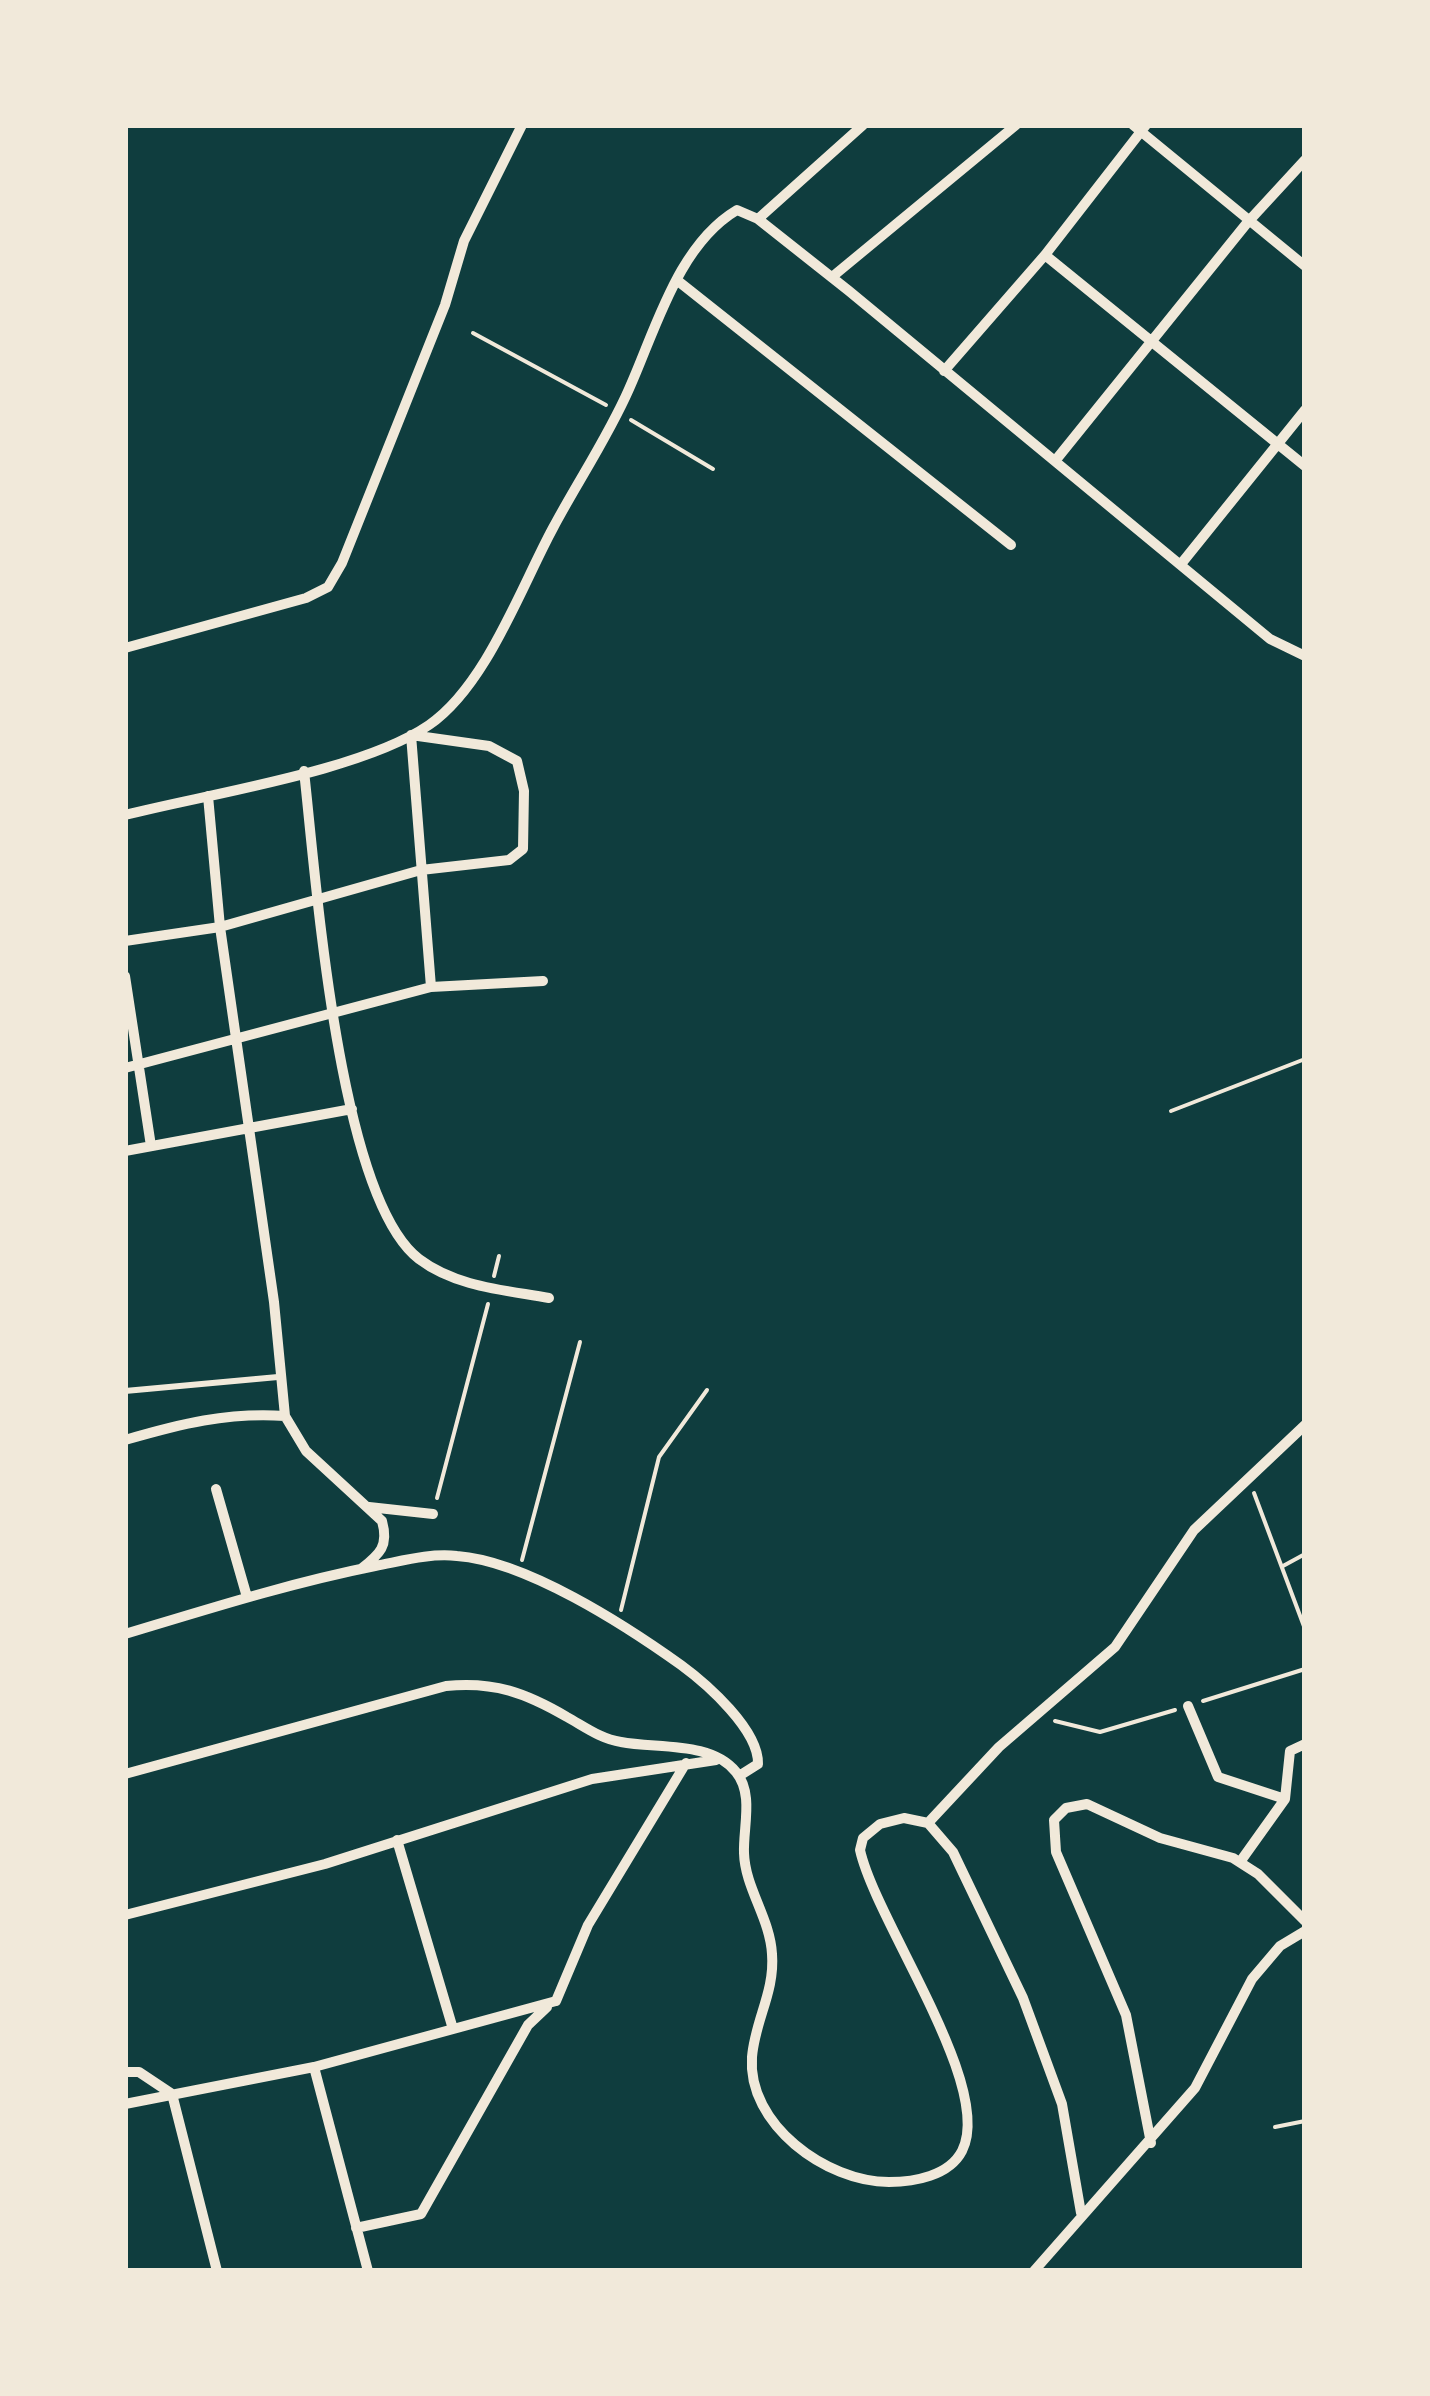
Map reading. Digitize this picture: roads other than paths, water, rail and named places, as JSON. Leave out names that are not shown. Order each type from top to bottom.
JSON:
[{"type":"street","points":[[125,648],[306,598],[328,587],[342,564],[445,305],[464,241],[522,125]]},
{"type":"street","points":[[758,219],[862,125]]},
{"type":"street","points":[[832,277],[1016,125]]},
{"type":"street","points":[[944,371],[1044,255],[1139,128],[1248,223],[1305,266]]},
{"type":"street","points":[[1055,461],[1248,223],[1305,160]]},
{"type":"street","points":[[125,815],[304,771],[411,735],[443,713],[489,651],[618,412],[678,281],[718,222],[737,210],[758,219],[832,277],[1270,638],[1305,656]]},
{"type":"street","points":[[1044,255],[1305,466]]},
{"type":"street","points":[[678,281],[1011,545]]},
{"type":"street","points":[[1182,564],[1305,410]]},
{"type":"street","points":[[125,941],[220,928],[421,870],[509,860],[523,849],[524,791],[517,761],[508,752],[489,746],[411,735]]},
{"type":"street","points":[[411,735],[431,987]]},
{"type":"street","points":[[304,771],[332,1016],[374,1194],[387,1224],[416,1258],[440,1273],[549,1298]]},
{"type":"street","points":[[208,796],[220,928],[274,1302],[284,1416],[306,1450],[382,1521],[386,1536],[383,1551],[361,1569]]},
{"type":"street","points":[[125,976],[151,1146]]},
{"type":"street","points":[[125,1068],[431,987],[544,981]]},
{"type":"street","points":[[125,1151],[352,1109]]},
{"type":"street","points":[[125,1440],[206,1417],[242,1413],[284,1416]]},
{"type":"street","points":[[928,1823],[999,1746],[1114,1646],[1194,1530],[1305,1426]]},
{"type":"street","points":[[216,1489],[247,1597]]},
{"type":"street","points":[[368,1506],[433,1514]]},
{"type":"street","points":[[125,1634],[247,1597],[361,1569],[447,1555],[518,1572],[617,1625],[700,1679],[732,1712],[759,1760],[739,1776]]},
{"type":"street","points":[[125,1774],[446,1686],[472,1684],[506,1687],[529,1696],[606,1739],[683,1749],[722,1760],[739,1776],[746,1804],[746,1872],[771,1937],[773,1974],[754,2048],[752,2078],[773,2120],[799,2148],[830,2167],[863,2179],[906,2181],[938,2172],[959,2156],[969,2126],[962,2083],[860,1850],[862,1838],[880,1824],[904,1818],[928,1823],[953,1852],[1023,1998],[1062,2104],[1081,2212]]},
{"type":"street","points":[[1188,1706],[1218,1777],[1285,1799]]},
{"type":"street","points":[[1240,1862],[1285,1799],[1290,1751],[1305,1744]]},
{"type":"street","points":[[125,1916],[280,1877],[592,1780],[686,1762],[722,1760]]},
{"type":"street","points":[[356,2228],[421,2214],[528,2025],[556,2001],[588,1925],[686,1762]]},
{"type":"street","points":[[1151,2142],[1126,2015],[1052,1841],[1052,1828],[1059,1814],[1087,1804],[1160,1838],[1240,1862],[1305,1922]]},
{"type":"street","points":[[397,1840],[454,2029]]},
{"type":"street","points":[[1034,2271],[1081,2212],[1151,2142],[1195,2088],[1252,1979],[1280,1946],[1305,1931]]},
{"type":"street","points":[[125,2104],[314,2067],[556,2001]]},
{"type":"street","points":[[314,2067],[368,2271]]},
{"type":"street","points":[[125,2072],[138,2072],[172,2094],[216,2271]]},
{"type":"lane","points":[[125,1392],[278,1377]]}]
